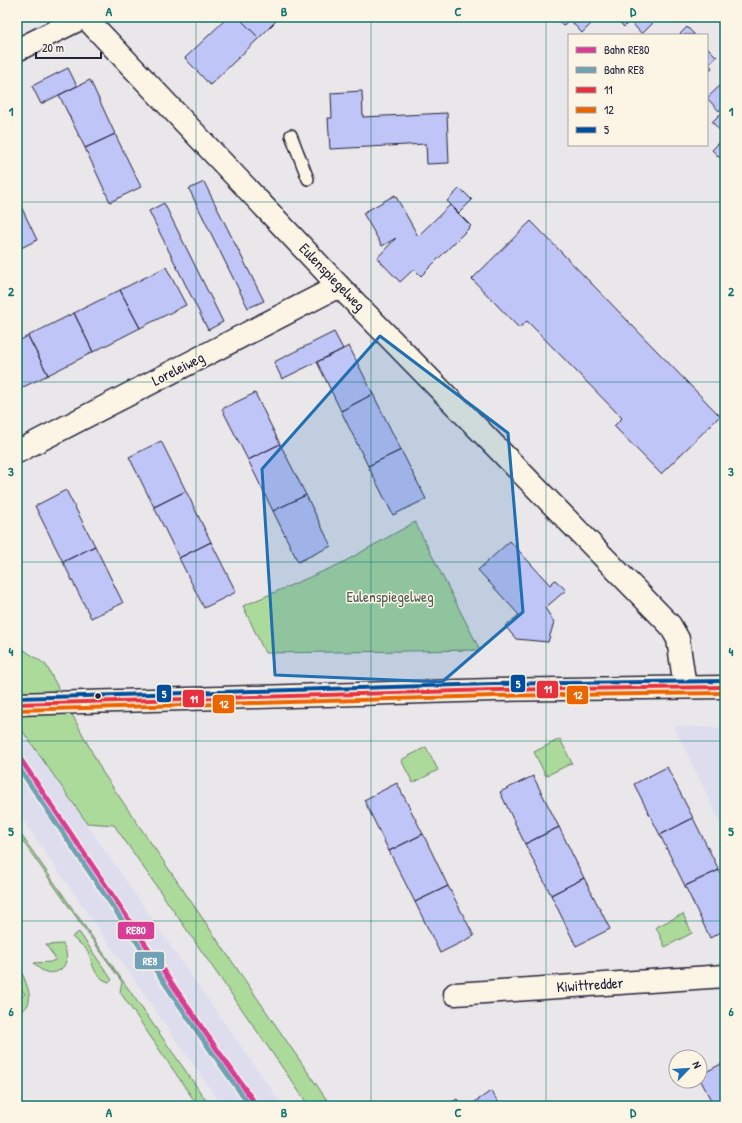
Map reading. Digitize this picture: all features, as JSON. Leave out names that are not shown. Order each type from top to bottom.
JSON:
[{"type":"street","points":[[17,50],[85,17]]},
{"type":"street","name":"Eulenspiegelweg","points":[[85,17],[339,286],[670,625],[678,639],[685,687]]},
{"type":"street","name":"Loreleiweg","points":[[17,452],[339,286]]},
{"type":"street","points":[[17,704],[493,690],[725,687]]},
{"type":"street","name":"Kiwittredder","points":[[455,994],[725,976]]},
{"type":"lane","points":[[292,135],[308,179]]},
{"type":"highlighted area","points":[[380,336],[508,433],[523,612],[442,682],[275,675],[262,469]]},
{"type":"shaded area","points":[[17,723],[283,1106],[222,1106],[17,812]]},
{"type":"shaded area","points":[[674,726],[725,728],[725,833]]},
{"type":"green space","name":"Eulenspiegelweg","points":[[415,522],[480,650],[265,653],[243,606],[340,564]]},
{"type":"green space","points":[[17,645],[46,665],[103,773],[331,1106],[309,1106],[114,825],[87,823],[17,723]]},
{"type":"green space","points":[[560,739],[572,763],[546,776],[534,752]]},
{"type":"green space","points":[[426,747],[438,770],[413,783],[401,760]]},
{"type":"green space","points":[[17,829],[210,1106],[198,1106],[120,992],[122,982],[17,833]]},
{"type":"green space","points":[[683,914],[692,933],[665,947],[656,927]]},
{"type":"green space","points":[[79,932],[112,980],[109,982],[97,974],[87,950],[72,937]]},
{"type":"green space","points":[[63,944],[66,953],[66,960],[64,966],[59,970],[54,973],[47,972],[40,969],[34,963],[51,962],[56,959],[46,945]]},
{"type":"green space","points":[[17,962],[26,983],[29,997],[28,1004],[25,1009],[18,1012],[17,998],[25,994],[17,984]]},
{"type":"building","points":[[228,17],[238,17],[259,38],[210,85],[185,58]]},
{"type":"building","points":[[238,17],[280,17],[259,38]]},
{"type":"building","points":[[554,17],[571,17],[563,26]]},
{"type":"building","points":[[571,17],[598,17],[582,33],[569,19]]},
{"type":"building","points":[[615,17],[654,17],[656,20],[642,34],[630,21],[624,27]]},
{"type":"building","points":[[687,27],[694,34],[680,34]]},
{"type":"building","points":[[708,48],[717,57],[709,64],[712,68],[708,71]]},
{"type":"building","points":[[68,68],[77,86],[41,104],[32,86]]},
{"type":"building","points":[[90,80],[115,134],[85,148],[59,95]]},
{"type":"building","points":[[725,81],[725,105],[719,111],[708,99],[708,97]]},
{"type":"building","points":[[362,91],[363,117],[447,113],[449,163],[427,164],[426,144],[330,149],[328,118],[332,118],[331,93]]},
{"type":"building","points":[[725,109],[725,136],[712,122]]},
{"type":"building","points":[[115,134],[141,187],[110,202],[85,148]]},
{"type":"building","points":[[725,137],[725,163],[712,150]]},
{"type":"building","points":[[204,182],[264,301],[248,308],[189,189]]},
{"type":"building","points":[[460,188],[472,200],[459,213],[447,201]]},
{"type":"building","points":[[395,195],[418,236],[450,205],[471,226],[421,276],[414,269],[400,282],[377,258],[396,238],[382,246],[363,213]]},
{"type":"building","points":[[17,198],[37,240],[17,250]]},
{"type":"building","points":[[164,203],[223,322],[208,330],[149,211]]},
{"type":"building","points":[[531,221],[720,416],[661,474],[614,426],[622,418],[527,321],[519,328],[472,279]]},
{"type":"building","points":[[166,267],[186,305],[140,328],[120,290]]},
{"type":"building","points":[[120,290],[140,328],[93,352],[74,313]]},
{"type":"building","points":[[74,313],[93,352],[48,375],[28,336]]},
{"type":"building","points":[[334,332],[343,349],[282,379],[274,362]]},
{"type":"building","points":[[28,336],[48,375],[17,390],[17,342]]},
{"type":"building","points":[[349,346],[373,394],[341,411],[317,362]]},
{"type":"building","points":[[255,393],[280,444],[248,460],[222,409]]},
{"type":"building","points":[[373,394],[401,450],[368,466],[341,411]]},
{"type":"building","points":[[161,441],[186,491],[154,507],[129,457]]},
{"type":"building","points":[[280,444],[306,495],[273,511],[248,460]]},
{"type":"building","points":[[401,450],[426,499],[393,515],[368,466]]},
{"type":"building","points":[[66,490],[95,546],[63,562],[35,506]]},
{"type":"building","points":[[186,491],[211,542],[179,558],[154,507]]},
{"type":"building","points":[[306,495],[331,546],[298,562],[273,511]]},
{"type":"building","points":[[510,541],[550,585],[555,580],[566,590],[545,608],[554,622],[548,642],[516,639],[505,626],[519,615],[478,570]]},
{"type":"building","points":[[211,542],[236,592],[204,608],[179,558]]},
{"type":"building","points":[[95,546],[123,603],[91,618],[63,562]]},
{"type":"building","points":[[667,767],[693,818],[660,835],[634,784]]},
{"type":"building","points":[[533,776],[559,827],[525,844],[500,792]]},
{"type":"building","points":[[397,783],[423,834],[389,851],[364,800]]},
{"type":"building","points":[[693,818],[719,870],[685,886],[660,835]]},
{"type":"building","points":[[559,827],[584,878],[551,895],[525,844]]},
{"type":"building","points":[[423,834],[448,886],[415,902],[389,851]]},
{"type":"building","points":[[719,870],[725,883],[725,930],[710,938],[685,886]]},
{"type":"building","points":[[584,878],[610,929],[576,946],[551,895]]},
{"type":"building","points":[[448,886],[474,936],[440,953],[415,902]]},
{"type":"building","points":[[725,1062],[725,1104],[722,1106],[714,1106],[705,1089],[708,1089],[708,1071]]},
{"type":"building","points":[[491,1091],[501,1106],[469,1106]]},
{"type":"building","points":[[457,1099],[461,1106],[446,1106]]},
{"type":"rail line","name":"RE80","points":[[17,754],[202,1028],[257,1106]]},
{"type":"rail line","name":"RE8","points":[[17,765],[197,1031],[250,1106]]},
{"type":"transit line","name":"5","points":[[17,698],[493,684],[725,681]]},
{"type":"transit line","name":"11","points":[[17,704],[493,690],[725,687]]},
{"type":"transit line","name":"12","points":[[17,710],[493,696],[725,693]]}]
